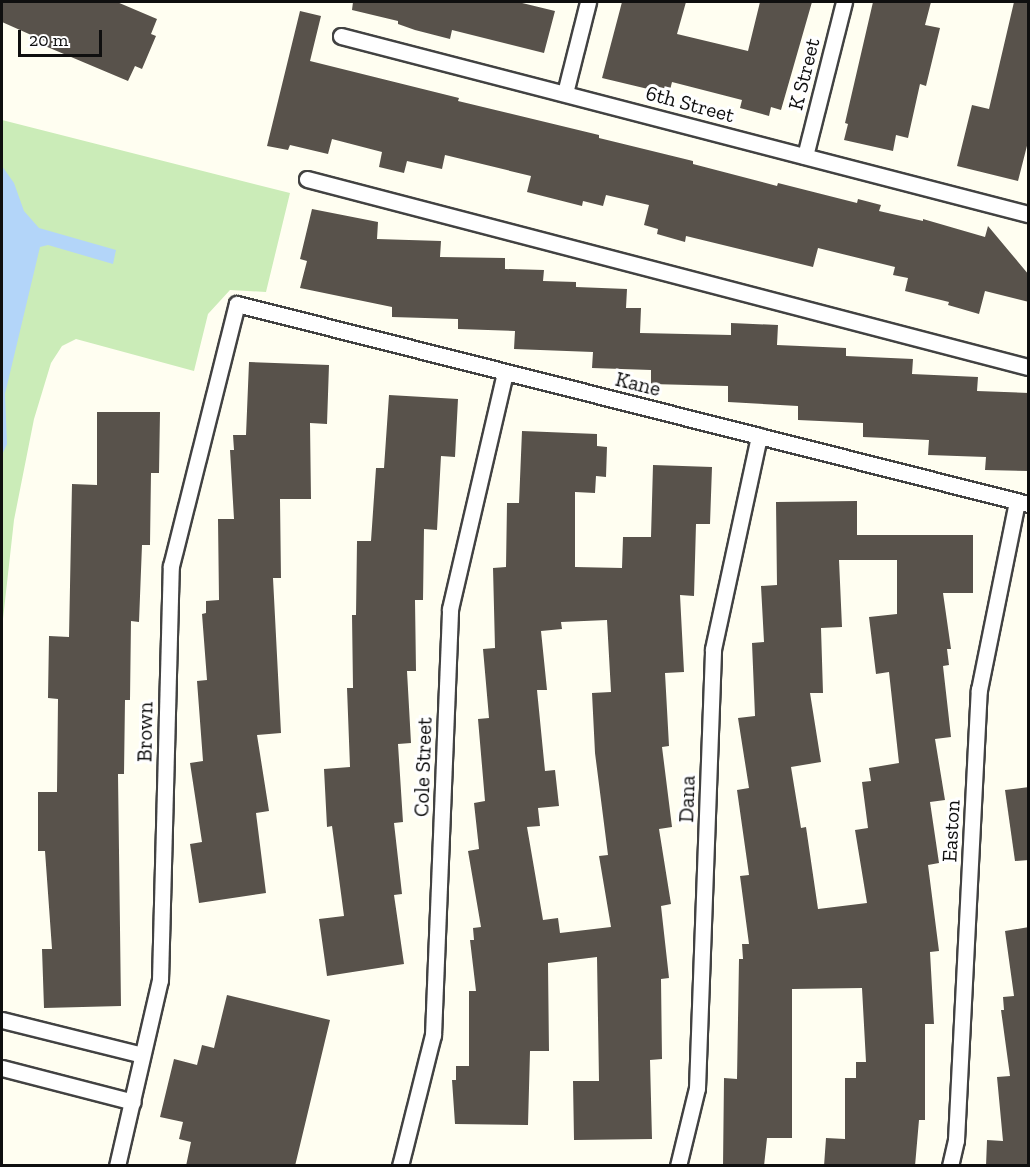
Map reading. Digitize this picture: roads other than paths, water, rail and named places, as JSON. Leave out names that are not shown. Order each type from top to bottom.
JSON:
[{"type":"lane","points":[[565,93],[588,2]]},
{"type":"lane","name":"K Street","points":[[805,156],[844,2]]},
{"type":"lane","name":"6th Street","points":[[341,36],[1029,214]]},
{"type":"lane","points":[[307,179],[1029,367]]},
{"type":"lane","name":"Kane","points":[[237,304],[1023,503]]},
{"type":"lane","name":"Brown","points":[[117,1166],[160,980],[171,566],[237,304]]},
{"type":"lane","name":"Cole Street","points":[[400,1166],[433,1035],[450,609],[504,372]]},
{"type":"lane","name":"Dana","points":[[678,1166],[697,1088],[713,650],[759,436]]},
{"type":"lane","name":"Easton","points":[[950,1166],[956,1140],[979,690],[1023,503]]},
{"type":"lane","points":[[2,1020],[142,1055]]},
{"type":"lane","points":[[2,1068],[133,1102]]},
{"type":"water","points":[[2,166],[14,183],[24,211],[39,228],[116,250],[113,264],[48,245],[40,247],[5,394],[7,444],[2,455]]}]
